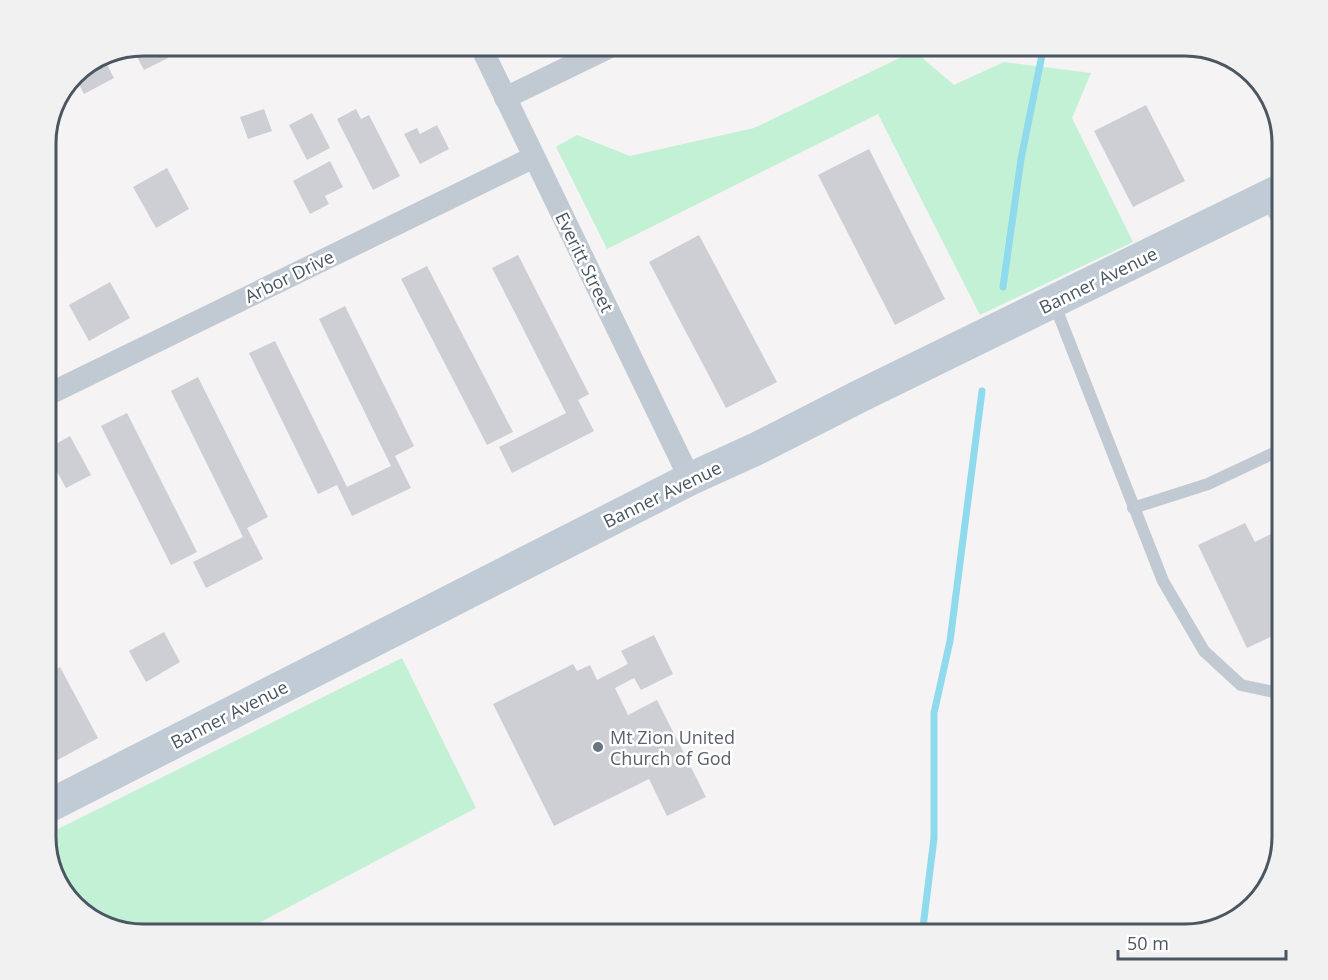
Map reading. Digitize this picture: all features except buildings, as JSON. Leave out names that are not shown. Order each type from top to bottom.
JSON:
[{"type":"street","name":"Everitt Street","points":[[485,55],[690,479]]},
{"type":"street","points":[[505,98],[593,55]]},
{"type":"street","name":"Arbor Drive","points":[[56,391],[534,156]]},
{"type":"street","name":"Banner Avenue","points":[[56,802],[690,479],[758,448],[1273,194]]},
{"type":"lane","points":[[1053,301],[1163,581],[1204,651],[1241,685],[1273,692]]},
{"type":"lane","points":[[1133,508],[1208,484],[1273,453]]},
{"type":"green space","points":[[906,55],[919,55],[954,85],[1004,62],[1091,73],[1072,118],[1133,242],[980,315],[878,114],[607,249],[556,147],[577,135],[630,156],[754,128]]},
{"type":"green space","points":[[402,658],[476,808],[255,925],[142,925],[114,920],[99,913],[89,907],[73,891],[64,876],[58,860],[56,830]]},
{"type":"waterway","points":[[1003,287],[1021,159],[1042,55]]},
{"type":"waterway","points":[[923,925],[934,838],[934,713],[950,641],[982,391]]},
{"type":"place","name":"Mt Zion United Church of God","points":[[598,747]]}]
